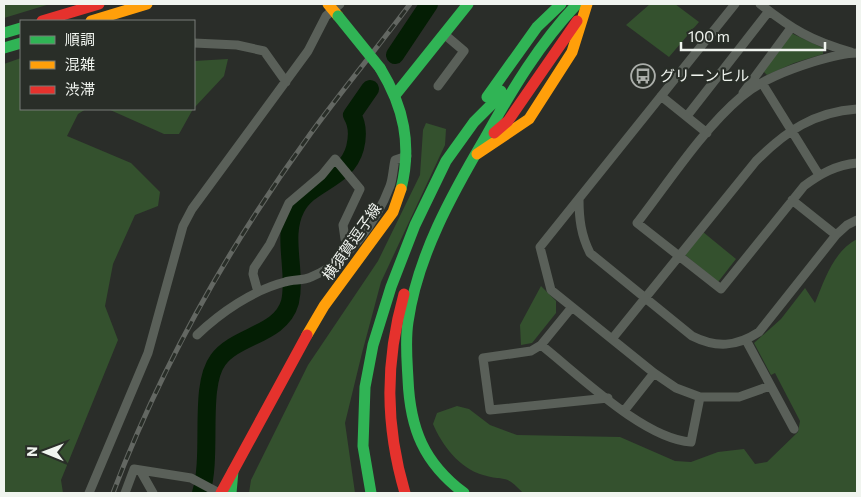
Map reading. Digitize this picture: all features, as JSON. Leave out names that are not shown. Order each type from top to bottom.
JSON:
[{"type":"main road","points":[[45,20],[100,4]]},
{"type":"main road","points":[[94,20],[147,4]]},
{"type":"main road","points":[[396,94],[468,4]]},
{"type":"main road","points":[[405,493],[396,465],[389,420],[388,384],[397,317],[412,270],[462,156],[484,89],[523,31],[542,12],[556,4]]},
{"type":"main road","points":[[371,493],[365,462],[363,414],[366,376],[373,345],[396,271],[415,224],[446,161],[537,27],[562,4]]},
{"type":"main road","points":[[473,158],[529,119],[572,52],[580,29],[582,5]]},
{"type":"main road","points":[[415,493],[401,443],[396,398],[400,348],[409,313],[430,249],[479,146],[507,95],[555,28],[582,5]]},
{"type":"main road","points":[[479,146],[508,120],[582,5]]},
{"type":"main road","name":"横須賀逗子線","points":[[217,492],[234,469],[316,320],[392,212],[402,188],[407,156],[405,122],[396,94],[380,68],[335,8]]},
{"type":"main road","points":[[4,33],[20,28]]},
{"type":"main road","points":[[4,48],[20,43]]},
{"type":"main road","points":[[409,313],[406,349],[409,402],[418,438],[434,468],[446,481],[464,493]]},
{"type":"main road","points":[[231,493],[234,469]]},
{"type":"street","points":[[735,4],[540,247],[551,290],[654,373],[676,388],[700,397],[739,397],[770,386]]},
{"type":"street","points":[[760,4],[791,28],[822,44],[856,52]]},
{"type":"street","points":[[89,493],[148,353],[183,226],[192,209],[286,82],[335,8]]},
{"type":"street","points":[[687,116],[769,11]]},
{"type":"street","points":[[791,28],[758,70],[740,97],[708,133],[637,223],[721,289],[804,186],[819,175],[835,168],[857,163]]},
{"type":"street","points":[[438,86],[464,51],[444,34]]},
{"type":"street","points":[[195,43],[237,45],[264,51],[286,82]]},
{"type":"street","points":[[740,97],[762,82],[798,66],[856,52]]},
{"type":"street","points":[[762,82],[819,175]]},
{"type":"street","points":[[661,96],[708,133]]},
{"type":"street","points":[[612,339],[756,161],[791,129],[818,117],[857,109]]},
{"type":"street","points":[[197,335],[258,292],[290,280],[313,277],[328,268],[352,247],[384,200],[390,184],[395,160],[407,156]]},
{"type":"street","points":[[258,292],[253,274],[254,268],[270,244],[289,203],[322,175],[336,158],[360,189],[343,226],[345,239],[352,247]]},
{"type":"street","points":[[579,199],[579,224],[583,239],[590,253],[692,336],[719,345],[746,340],[759,332],[836,235],[847,225],[857,220]]},
{"type":"street","points":[[792,200],[836,235]]},
{"type":"street","points":[[572,307],[541,345],[531,351],[483,358],[490,410],[608,398]]},
{"type":"street","points":[[746,340],[794,428]]},
{"type":"street","points":[[541,345],[638,423],[679,441],[691,442],[700,397]]},
{"type":"street","points":[[624,411],[654,373]]},
{"type":"street","points":[[125,493],[134,469],[195,479],[217,492]]},
{"type":"street","points":[[140,470],[154,493]]},
{"type":"green space","points":[[4,4],[50,4],[4,18]]},
{"type":"green space","points":[[650,4],[675,4],[699,22],[669,57],[626,25]]},
{"type":"green space","points":[[791,33],[823,48],[823,54],[794,63],[767,75],[763,71]]},
{"type":"green space","points":[[20,58],[20,110],[84,110],[78,114],[67,136],[131,163],[160,192],[158,206],[135,215],[113,264],[105,306],[118,340],[61,480],[63,493],[4,493],[4,64]]},
{"type":"green space","points":[[228,59],[224,76],[195,107],[195,61]]},
{"type":"green space","points":[[110,110],[192,110],[179,134],[164,134]]},
{"type":"green space","points":[[426,123],[446,129],[445,145],[381,282],[345,423],[355,493],[249,493],[251,480],[308,365],[378,261],[420,175],[423,130]]},
{"type":"green space","points":[[703,232],[736,259],[718,282],[684,254]]},
{"type":"green space","points":[[857,239],[857,493],[523,493],[508,480],[483,475],[466,467],[446,448],[433,424],[437,413],[457,406],[469,409],[490,425],[517,435],[620,437],[675,461],[691,462],[718,452],[744,449],[755,464],[767,462],[798,432],[800,421],[775,373],[771,375],[754,343],[781,319],[805,288],[815,303],[826,276],[836,259],[849,244]]},
{"type":"green space","points":[[541,286],[556,301],[556,313],[532,343],[521,345],[520,325]]},
{"type":"waterway","points":[[395,55],[429,4]]},
{"type":"waterway","points":[[201,493],[206,460],[207,404],[212,372],[218,360],[226,352],[268,328],[285,313],[290,302],[292,290],[289,242],[292,219],[296,208],[302,199],[344,168],[350,159],[355,148],[357,135],[352,115],[370,89]]},
{"type":"railway","points":[[113,493],[153,399],[176,352],[226,262],[281,175],[335,100],[410,4]]},
{"type":"traffic: fast","points":[[396,94],[468,4]]},
{"type":"traffic: fast","points":[[487,97],[537,27],[561,4]]},
{"type":"traffic: fast","points":[[464,493],[450,482],[429,457],[416,429],[412,414],[409,397],[406,343],[413,298],[428,250],[460,181],[505,102],[538,51],[577,4]]},
{"type":"traffic: fast","points":[[338,16],[380,68]]},
{"type":"traffic: fast","points":[[4,33],[20,28]]},
{"type":"traffic: fast","points":[[4,48],[20,43]]},
{"type":"traffic: fast","points":[[380,68],[395,97],[404,127],[406,157],[401,189]]},
{"type":"traffic: fast","points":[[371,493],[363,446],[365,387],[373,345],[391,287],[415,225],[446,161],[474,122],[493,103],[501,91]]},
{"type":"traffic: fast","points":[[231,493],[233,471]]},
{"type":"traffic: slow","points":[[94,20],[147,4]]},
{"type":"traffic: slow","points":[[328,4],[338,16]]},
{"type":"traffic: slow","points":[[477,154],[529,119],[572,52],[587,4]]},
{"type":"traffic: slow","points":[[307,335],[324,306],[393,212],[401,189]]},
{"type":"traffic: jam","points":[[45,20],[99,4]]},
{"type":"traffic: jam","points":[[494,133],[508,121],[577,21]]},
{"type":"traffic: jam","points":[[404,294],[393,344],[390,394],[394,443],[405,493]]},
{"type":"traffic: jam","points":[[221,493],[307,335]]},
{"type":"place","name":"グリーンヒル","points":[[643,76]]}]
